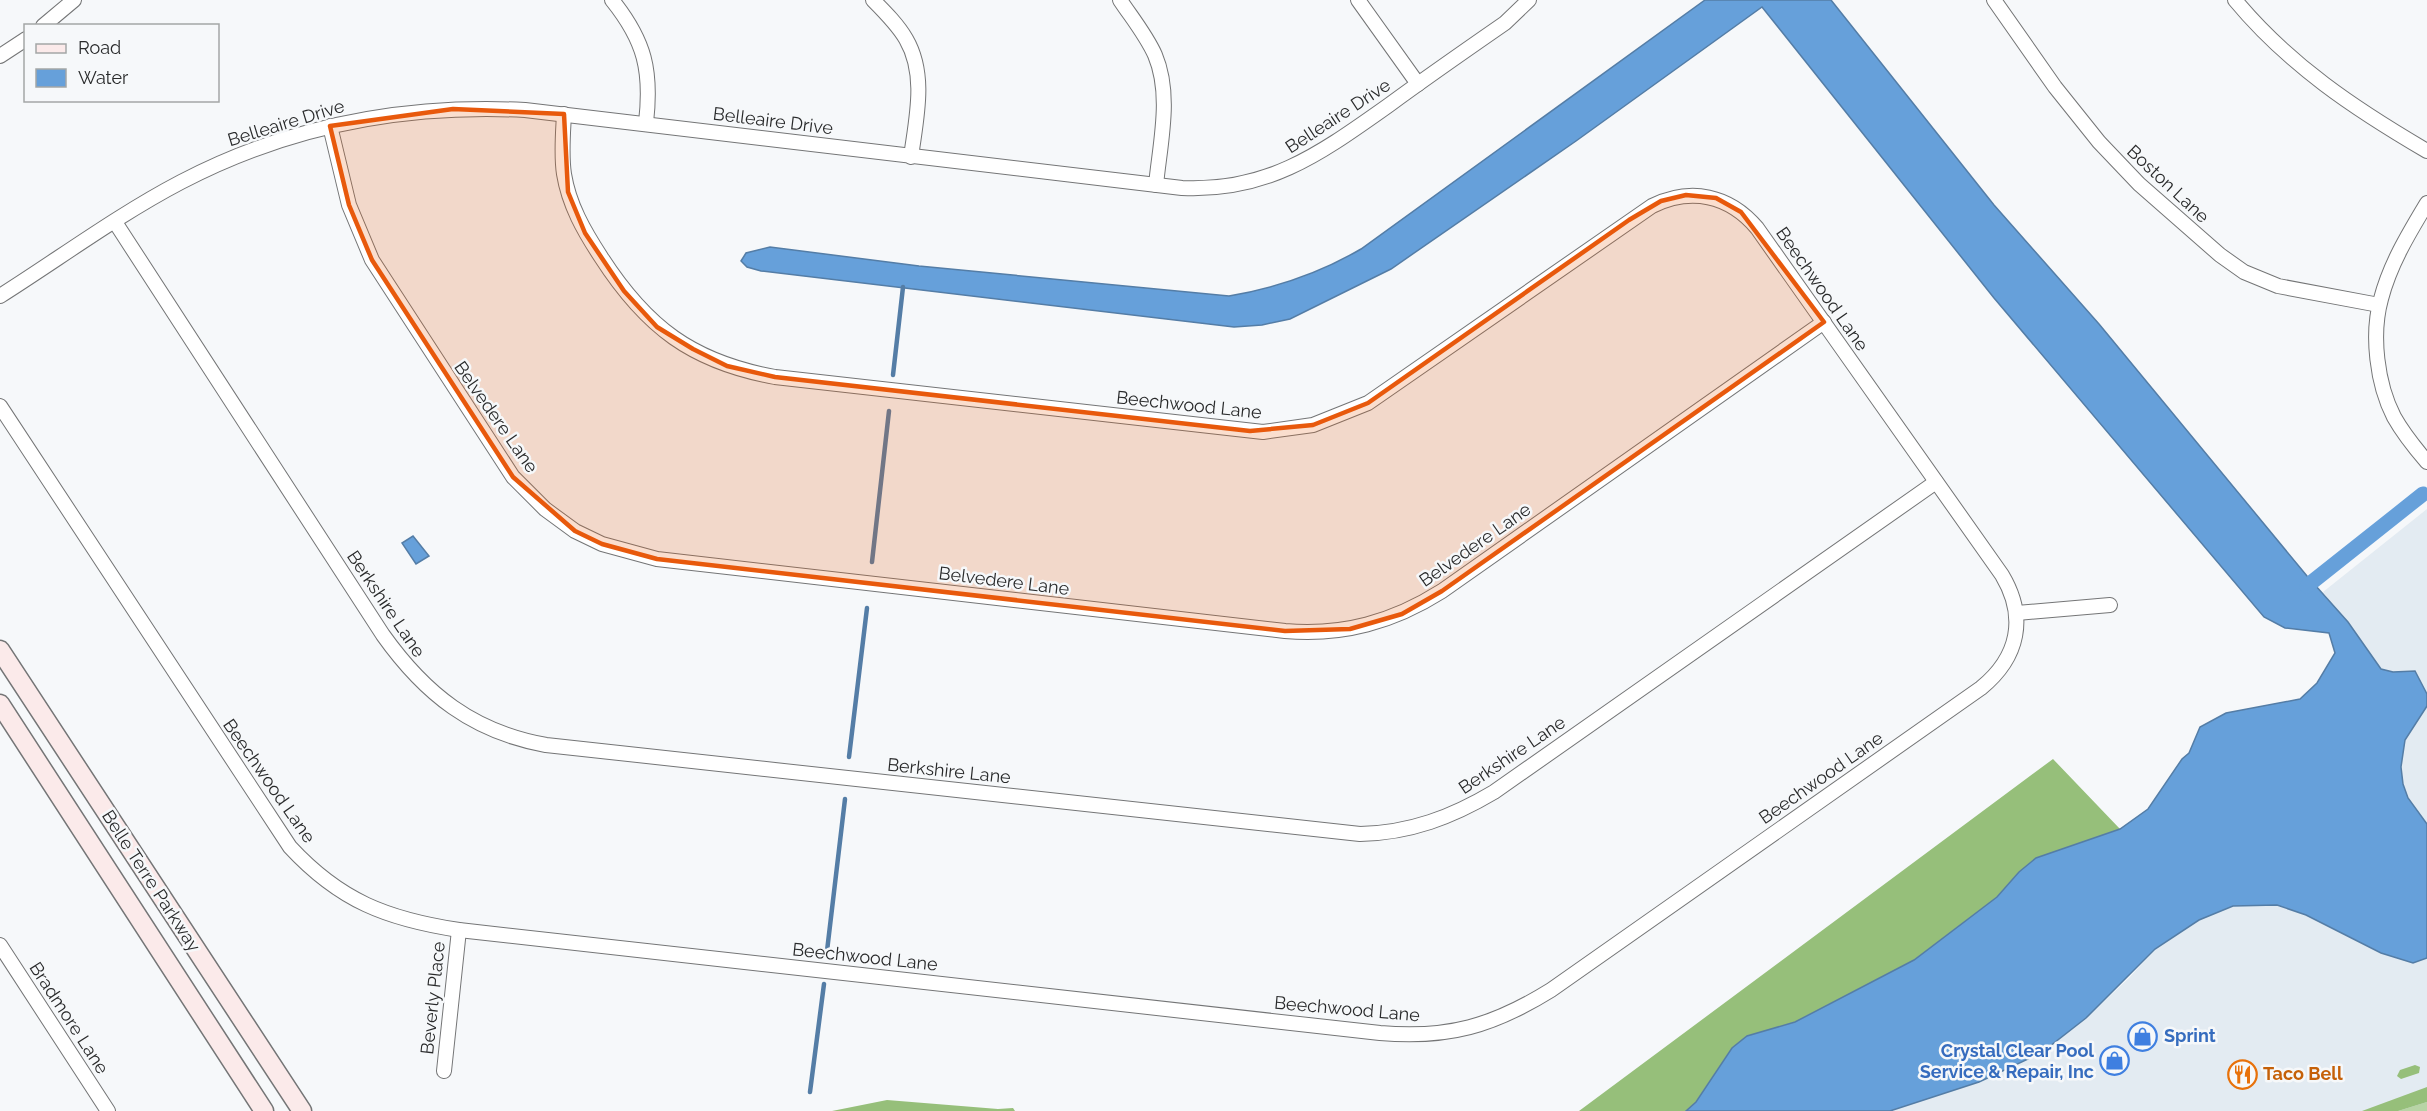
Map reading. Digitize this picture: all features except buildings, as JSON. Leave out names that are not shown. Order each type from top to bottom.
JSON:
[{"type":"main road","name":"Belle Terre Parkway","points":[[0,650],[302,1111]]},
{"type":"main road","name":"Belle Terre Parkway","points":[[0,704],[264,1111]]},
{"type":"street","points":[[45,24],[74,0]]},
{"type":"street","points":[[612,0],[636,35],[645,58],[649,100],[646,123]]},
{"type":"street","points":[[873,0],[907,40],[917,69],[917,109],[911,157]]},
{"type":"street","points":[[1120,0],[1150,46],[1162,78],[1163,119],[1156,185]]},
{"type":"street","points":[[1358,0],[1418,84]]},
{"type":"street","name":"Belleaire Drive","points":[[0,296],[172,187],[225,160],[330,126],[374,117],[453,108],[564,114],[1156,185],[1217,188],[1248,183],[1279,174],[1325,149],[1505,23],[1529,0]]},
{"type":"street","name":"Boston Lane","points":[[1994,0],[2050,80],[2099,142],[2139,184],[2220,255],[2244,272],[2278,286],[2379,305]]},
{"type":"street","points":[[2235,0],[2268,37],[2306,73],[2349,104],[2427,151]]},
{"type":"street","points":[[1,52],[24,40]]},
{"type":"street","name":"Beechwood Lane","points":[[0,406],[290,847],[324,880],[365,906],[404,920],[459,930],[1380,1033],[1423,1035],[1466,1030],[1501,1018],[1551,990],[1981,688],[2006,662],[2016,632],[2017,613],[2012,593],[2002,575],[1761,233],[1742,212],[1716,198],[1686,195],[1661,201],[1629,220],[1368,403],[1313,425],[1257,431],[775,377],[753,373],[711,359],[657,327],[624,291],[585,233],[568,192],[563,171],[564,114]]},
{"type":"street","name":"Belvedere Lane","points":[[330,126],[349,205],[372,260],[499,458],[528,494],[575,531],[602,544],[657,559],[1285,631],[1325,632],[1350,629],[1402,614],[1442,591],[1824,322]]},
{"type":"street","points":[[2427,203],[2396,258],[2379,305],[2378,352],[2389,404],[2400,427],[2427,462]]},
{"type":"street","name":"Berkshire Lane","points":[[115,222],[383,635],[411,673],[446,704],[466,717],[504,734],[546,745],[1349,833],[1377,834],[1413,828],[1454,814],[1494,792],[1936,482]]},
{"type":"street","points":[[2017,613],[2110,605]]},
{"type":"street","name":"Beverly Place","points":[[444,1071],[459,930]]},
{"type":"street","name":"Bradmore Lane","points":[[0,945],[108,1111]]},
{"type":"highlighted area","points":[[453,109],[564,114],[568,192],[585,233],[624,291],[657,327],[693,349],[727,366],[775,377],[1250,431],[1313,425],[1368,403],[1629,220],[1661,201],[1686,195],[1716,198],[1741,212],[1824,322],[1442,591],[1402,614],[1350,629],[1285,631],[657,559],[602,544],[575,531],[513,477],[372,260],[349,205],[330,126]]},
{"type":"shaded area","points":[[2427,509],[2427,694],[2415,671],[2393,672],[2381,669],[2323,592]]},
{"type":"shaded area","points":[[2427,706],[2427,824],[2408,798],[2401,767],[2405,740]]},
{"type":"shaded area","points":[[2277,905],[2306,915],[2381,953],[2413,963],[2427,958],[2427,1111],[1890,1111],[1979,1082],[2005,1069],[2086,1018],[2129,978],[2155,949],[2199,920],[2233,906]]},
{"type":"green space","points":[[2053,759],[2120,829],[2019,872],[1997,897],[1914,960],[1795,1022],[1747,1036],[1732,1048],[1696,1102],[1686,1111],[1579,1111]]},
{"type":"green space","points":[[2415,1065],[2420,1067],[2419,1073],[2401,1079],[2397,1076],[2400,1070]]},
{"type":"green space","points":[[2427,1087],[2427,1102],[2398,1111],[2362,1111]]},
{"type":"green space","points":[[887,1100],[998,1109],[1013,1108],[1015,1111],[832,1111]]},
{"type":"green space","points":[[2427,1102],[2427,1111],[2398,1111]]},
{"type":"water","points":[[1705,0],[1831,0],[1994,205],[2099,324],[2307,576],[2348,622],[2381,669],[2393,672],[2415,671],[2427,694],[2427,706],[2405,740],[2401,767],[2408,798],[2427,824],[2427,958],[2413,963],[2381,953],[2306,915],[2277,905],[2233,906],[2199,920],[2155,949],[2086,1018],[2041,1053],[1979,1082],[1890,1111],[1686,1111],[1696,1102],[1732,1048],[1747,1036],[1795,1022],[1914,960],[1997,897],[2019,872],[2036,858],[2120,829],[2148,809],[2182,759],[2189,753],[2200,727],[2226,713],[2300,699],[2317,683],[2335,653],[2329,633],[2285,628],[2264,617],[1994,298],[1762,7],[1576,141],[1391,269],[1290,319],[1262,325],[1234,327],[761,271],[747,267],[741,261],[746,253],[770,247],[919,266],[1229,296],[1264,289],[1314,272],[1361,249]]},
{"type":"water","points":[[413,536],[429,556],[416,564],[402,543]]},
{"type":"waterway","points":[[893,375],[903,287]]},
{"type":"waterway","points":[[872,562],[889,411]]},
{"type":"waterway","points":[[2307,586],[2423,494]]},
{"type":"waterway","points":[[849,757],[867,608]]},
{"type":"waterway","points":[[827,951],[845,799]]},
{"type":"waterway","points":[[810,1092],[824,984]]},
{"type":"place","name":"Sprint","points":[[2143,1036]]},
{"type":"place","name":"Crystal Clear Pool Service & Repair, Inc","points":[[2115,1061]]},
{"type":"place","name":"Taco Bell","points":[[2242,1074]]}]
